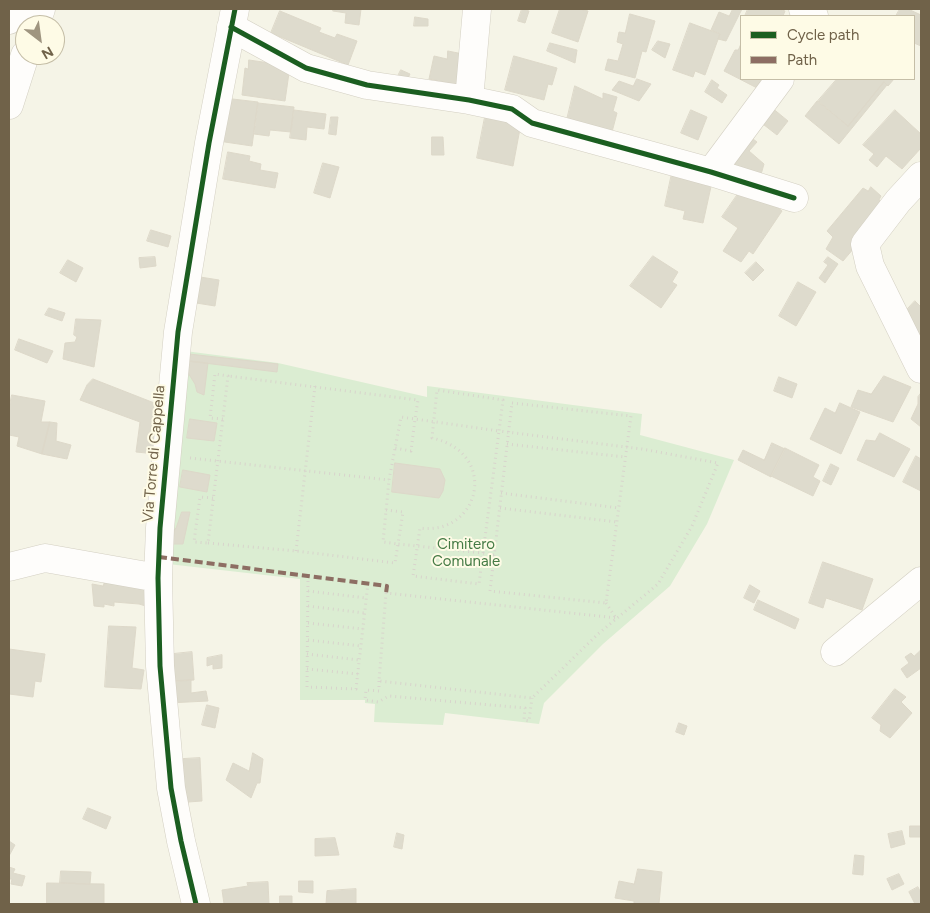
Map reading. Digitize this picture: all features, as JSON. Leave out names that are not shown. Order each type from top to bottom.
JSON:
[{"type":"street","points":[[9,20],[18,9]]},
{"type":"street","points":[[469,100],[477,9]]},
{"type":"street","points":[[233,18],[306,68],[367,85],[469,100],[512,109],[532,123],[711,172],[794,198]]},
{"type":"street","name":"Via Torre di Cappella","points":[[196,904],[181,841],[172,788],[160,666],[158,578],[160,528],[178,332],[208,143],[233,18]]},
{"type":"street","points":[[9,105],[22,65]]},
{"type":"street","points":[[711,172],[779,80]]},
{"type":"street","points":[[921,176],[898,201],[866,244],[870,266],[921,369]]},
{"type":"street","points":[[9,567],[45,558],[158,578]]},
{"type":"street","points":[[835,652],[921,581]]},
{"type":"path","points":[[223,419],[210,418],[215,374],[418,400],[411,451],[394,448]]},
{"type":"path","points":[[208,543],[228,376]]},
{"type":"path","points":[[296,551],[315,386]]},
{"type":"path","points":[[437,390],[503,400],[499,431],[479,584],[412,576],[420,528],[439,528],[452,523],[469,506],[473,494],[475,478],[472,466],[463,453],[454,445],[432,438],[437,390]]},
{"type":"path","points":[[606,603],[490,591],[512,403],[631,416],[606,603],[617,618]]},
{"type":"path","points":[[494,555],[383,542],[389,480],[401,417],[508,433],[627,447],[718,464],[692,526],[658,584],[617,618],[532,698],[529,720],[524,720],[525,708],[389,696],[378,702],[365,700],[366,690],[379,691],[386,593],[617,618]]},
{"type":"path","points":[[507,444],[625,457]]},
{"type":"path","points":[[167,456],[389,480]]},
{"type":"path","points":[[502,493],[619,508]]},
{"type":"path","points":[[213,498],[200,497],[194,542],[296,551],[395,563],[403,512],[386,510]]},
{"type":"path","points":[[500,508],[617,522]]},
{"type":"path","points":[[308,576],[307,686],[356,689],[368,583]]},
{"type":"path","points":[[308,591],[366,598]]},
{"type":"path","points":[[308,606],[364,613]]},
{"type":"path","points":[[308,623],[363,629]]},
{"type":"path","points":[[308,640],[361,646]]},
{"type":"path","points":[[307,654],[359,660]]},
{"type":"path","points":[[307,669],[358,674]]},
{"type":"path","points":[[379,681],[532,698]]},
{"type":"green space","name":"Cimitero Comunale","points":[[185,351],[278,363],[427,397],[427,386],[642,414],[640,435],[734,460],[707,524],[670,586],[603,644],[544,703],[539,724],[445,713],[443,725],[374,722],[375,704],[365,703],[365,700],[300,700],[300,579],[168,564]]},
{"type":"building","points":[[334,9],[361,9],[359,25],[345,23],[346,13],[333,11]]},
{"type":"building","points":[[522,9],[529,11],[525,23],[518,21]]},
{"type":"building","points":[[560,9],[588,11],[578,42],[552,33]]},
{"type":"building","points":[[733,9],[742,9],[726,41],[718,39],[720,34],[711,30],[719,12],[729,16]]},
{"type":"building","points":[[748,9],[779,9],[785,11],[783,15],[745,15]]},
{"type":"building","points":[[900,9],[908,9],[921,15],[921,46],[915,43],[915,15],[897,15]]},
{"type":"building","points":[[280,11],[321,28],[319,32],[335,38],[337,34],[357,41],[348,65],[271,33]]},
{"type":"building","points":[[630,14],[655,21],[646,52],[642,51],[635,78],[605,70],[608,59],[618,61],[623,44],[617,42],[619,32],[625,33]]},
{"type":"building","points":[[415,17],[428,19],[428,26],[414,26]]},
{"type":"building","points":[[690,23],[720,34],[705,75],[695,71],[693,77],[673,70]]},
{"type":"building","points":[[658,41],[670,44],[665,58],[652,50]]},
{"type":"building","points":[[550,43],[577,50],[575,63],[547,51]]},
{"type":"building","points":[[740,46],[740,79],[724,71],[735,50],[738,50]]},
{"type":"building","points":[[448,51],[468,55],[466,86],[429,79],[434,56],[447,59]]},
{"type":"building","points":[[514,56],[557,68],[552,85],[548,84],[544,100],[505,90]]},
{"type":"building","points":[[249,60],[290,66],[285,101],[242,95],[245,68],[248,69]]},
{"type":"building","points":[[401,70],[410,74],[407,80],[398,76]]},
{"type":"building","points":[[637,79],[651,84],[639,101],[612,90],[619,81],[633,86]]},
{"type":"building","points":[[712,80],[719,85],[717,88],[727,95],[722,103],[705,92]]},
{"type":"building","points":[[742,80],[766,80],[761,90]]},
{"type":"building","points":[[836,80],[893,80],[888,86],[884,82],[848,126],[818,101]]},
{"type":"building","points":[[884,82],[887,85],[839,144],[805,116],[817,101],[848,126]]},
{"type":"building","points":[[575,86],[603,99],[603,93],[617,97],[613,111],[617,113],[612,132],[566,124]]},
{"type":"building","points":[[224,98],[258,102],[252,146],[218,141]]},
{"type":"building","points":[[258,103],[294,107],[291,132],[270,130],[269,136],[254,134]]},
{"type":"building","points":[[771,107],[788,121],[777,135],[759,121]]},
{"type":"building","points":[[294,110],[326,114],[324,129],[307,127],[306,140],[290,138]]},
{"type":"building","points":[[691,110],[707,117],[698,140],[681,133]]},
{"type":"building","points":[[895,110],[921,134],[921,148],[902,169],[886,156],[877,167],[869,160],[874,154],[863,145]]},
{"type":"building","points":[[331,117],[338,117],[336,135],[329,134]]},
{"type":"building","points":[[485,117],[522,118],[513,166],[477,158]]},
{"type":"building","points":[[749,136],[757,142],[749,151],[764,164],[760,178],[726,161]]},
{"type":"building","points":[[432,137],[443,137],[444,155],[432,155]]},
{"type":"building","points":[[228,152],[250,156],[249,161],[261,164],[260,170],[278,173],[275,188],[223,179]]},
{"type":"building","points":[[323,163],[339,167],[330,198],[314,193]]},
{"type":"building","points":[[672,173],[712,182],[703,223],[683,219],[685,211],[665,206]]},
{"type":"building","points":[[871,187],[881,196],[879,200],[888,208],[843,261],[826,249],[833,237],[827,231],[863,188],[868,191]]},
{"type":"building","points":[[740,191],[758,192],[782,211],[753,254],[749,251],[741,262],[723,251],[738,228],[722,217]]},
{"type":"building","points":[[151,230],[171,236],[168,247],[147,241]]},
{"type":"building","points":[[653,256],[678,272],[672,282],[677,285],[661,308],[630,286]]},
{"type":"building","points":[[155,257],[156,266],[140,268],[139,258]]},
{"type":"building","points":[[828,257],[838,264],[825,283],[819,278],[828,265],[824,262]]},
{"type":"building","points":[[68,260],[83,268],[76,282],[60,273]]},
{"type":"building","points":[[756,262],[764,270],[753,281],[745,273]]},
{"type":"building","points":[[194,276],[219,280],[215,306],[190,302]]},
{"type":"building","points":[[798,282],[816,292],[796,326],[779,316]]},
{"type":"building","points":[[915,301],[921,307],[921,338],[917,342],[903,314]]},
{"type":"building","points":[[49,308],[65,313],[62,321],[45,315]]},
{"type":"building","points":[[76,319],[101,320],[94,367],[63,359],[65,343],[75,342],[77,337],[74,335]]},
{"type":"building","points":[[19,339],[53,351],[47,363],[15,350]]},
{"type":"building","points":[[189,354],[278,364],[277,372],[188,361]]},
{"type":"building","points":[[188,361],[208,363],[204,395],[197,392],[195,384],[185,368]]},
{"type":"building","points":[[884,376],[911,387],[893,422],[851,407],[858,390],[871,394]]},
{"type":"building","points":[[779,377],[797,384],[792,398],[774,391]]},
{"type":"building","points":[[93,379],[162,406],[157,454],[136,452],[140,422],[80,400],[87,385]]},
{"type":"building","points":[[921,393],[921,427],[911,419]]},
{"type":"building","points":[[12,395],[45,401],[41,422],[50,422],[42,454],[17,446],[19,437],[9,435],[9,408]]},
{"type":"building","points":[[840,403],[860,412],[841,454],[810,439],[825,408],[835,413]]},
{"type":"building","points":[[190,419],[217,423],[214,441],[187,438]]},
{"type":"building","points":[[50,422],[57,423],[56,441],[71,445],[67,459],[42,454]]},
{"type":"building","points":[[880,433],[910,449],[894,477],[857,460],[866,440],[875,441]]},
{"type":"building","points":[[772,443],[785,449],[771,477],[738,460],[743,450],[764,460]]},
{"type":"building","points":[[785,448],[819,465],[813,477],[820,481],[813,496],[771,476]]},
{"type":"building","points":[[916,456],[921,459],[921,491],[903,482]]},
{"type":"building","points":[[395,463],[440,469],[445,480],[443,491],[439,498],[392,492]]},
{"type":"building","points":[[831,464],[839,468],[831,485],[823,481]]},
{"type":"building","points":[[183,470],[210,475],[207,492],[180,487]]},
{"type":"building","points":[[182,512],[190,512],[183,544],[162,544],[176,528]]},
{"type":"building","points":[[823,562],[873,579],[862,610],[826,598],[823,608],[809,603]]},
{"type":"building","points":[[107,573],[148,581],[149,607],[139,604],[114,602],[114,606],[104,604],[104,607],[94,606],[92,584],[103,586]]},
{"type":"building","points":[[750,585],[760,591],[754,603],[744,598]]},
{"type":"building","points":[[758,600],[799,619],[795,629],[754,610]]},
{"type":"building","points":[[109,626],[136,627],[132,668],[144,670],[141,689],[105,687]]},
{"type":"building","points":[[9,649],[45,654],[41,682],[35,681],[33,697],[9,694]]},
{"type":"building","points":[[921,650],[921,668],[907,678],[901,669],[909,663],[905,657],[911,653],[914,656]]},
{"type":"building","points":[[192,652],[194,680],[166,682],[164,655]]},
{"type":"building","points":[[222,655],[222,668],[213,669],[213,664],[207,666],[207,658]]},
{"type":"building","points":[[191,680],[191,693],[206,691],[208,701],[168,703],[166,682]]},
{"type":"building","points":[[895,689],[906,697],[901,702],[912,713],[890,738],[880,731],[881,725],[872,718]]},
{"type":"building","points":[[207,705],[219,708],[215,728],[202,725]]},
{"type":"building","points":[[679,723],[687,726],[684,735],[676,732]]},
{"type":"building","points":[[253,753],[263,759],[260,783],[257,783],[251,798],[226,780],[233,763],[249,771]]},
{"type":"building","points":[[200,758],[202,801],[188,802],[188,810],[184,792],[183,759]]},
{"type":"building","points":[[88,808],[111,817],[106,829],[83,819]]},
{"type":"building","points":[[910,826],[921,826],[921,837],[910,837]]},
{"type":"building","points":[[902,831],[905,844],[891,848],[888,834]]},
{"type":"building","points":[[397,833],[404,835],[402,849],[394,847]]},
{"type":"building","points":[[335,838],[339,855],[315,856],[315,839]]},
{"type":"building","points":[[9,841],[15,845],[9,856]]},
{"type":"building","points":[[855,855],[864,856],[863,875],[853,874]]},
{"type":"building","points":[[9,867],[15,869],[13,873],[25,876],[22,886],[11,884],[12,879],[9,879]]},
{"type":"building","points":[[638,869],[662,872],[659,904],[639,904],[634,903],[634,901],[615,898],[619,881],[634,884]]},
{"type":"building","points":[[61,871],[91,872],[90,884],[60,883]]},
{"type":"building","points":[[899,874],[904,884],[892,890],[887,879]]},
{"type":"building","points":[[299,881],[313,881],[313,893],[299,892]]},
{"type":"building","points":[[268,882],[269,904],[224,904],[222,890],[248,886],[247,883]]},
{"type":"building","points":[[47,883],[104,884],[104,904],[47,904]]},
{"type":"building","points":[[918,887],[921,893],[921,904],[915,904],[909,892]]},
{"type":"building","points":[[356,889],[356,904],[326,904],[327,891]]},
{"type":"building","points":[[280,896],[292,896],[292,904],[280,904]]},
{"type":"marked path","points":[[159,557],[387,586],[386,593]]},
{"type":"cycle path","points":[[196,904],[171,788],[160,666],[158,578],[160,528],[178,332],[209,143],[235,9]]},
{"type":"cycle path","points":[[231,27],[306,68],[367,85],[469,100],[512,109],[532,123],[711,172],[794,198]]}]
